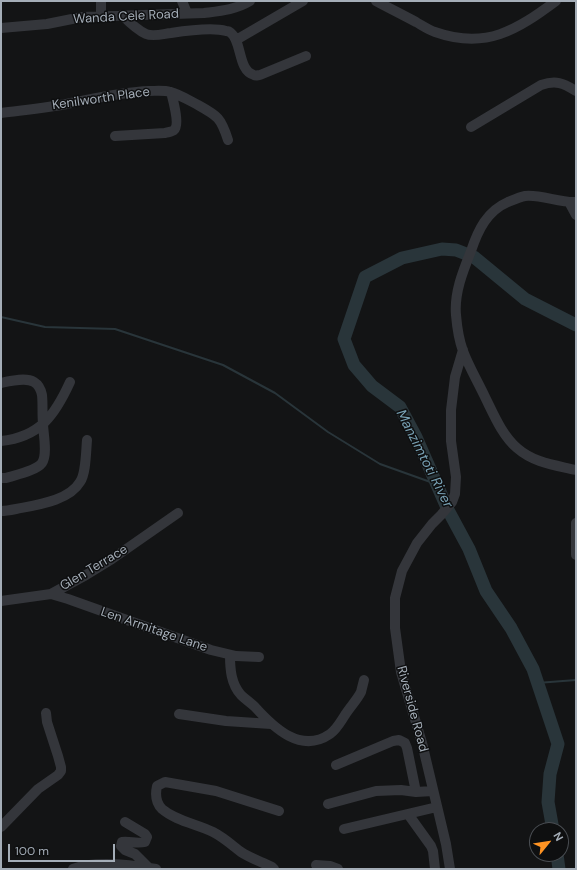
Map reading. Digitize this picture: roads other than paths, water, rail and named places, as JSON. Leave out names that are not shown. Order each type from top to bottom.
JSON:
[{"type":"street","points":[[100,1],[101,16]]},
{"type":"street","points":[[182,1],[187,14]]},
{"type":"street","name":"Wanda Cele Road","points":[[1,28],[47,24],[82,17],[204,13],[233,9],[250,1]]},
{"type":"street","points":[[236,40],[303,1]]},
{"type":"street","points":[[376,1],[434,32],[452,37],[482,39],[503,34],[516,28],[538,15],[556,1]]},
{"type":"street","points":[[122,15],[147,34],[158,35],[199,30],[225,30],[232,33],[236,40],[243,62],[248,72],[253,75],[260,76],[306,56]]},
{"type":"street","points":[[471,127],[541,85],[549,82],[556,82],[566,85],[576,91]]},
{"type":"street","name":"Kenilworth Place","points":[[1,113],[69,104],[96,97],[134,92],[171,92],[214,114],[224,128],[228,140]]},
{"type":"street","points":[[115,136],[165,133],[172,132],[176,129],[176,116],[171,92]]},
{"type":"street","points":[[576,215],[572,202],[525,196],[508,202],[496,209],[486,219],[475,237],[461,278],[457,298],[456,314],[463,350],[478,383],[507,438],[528,456],[543,463],[576,470]]},
{"type":"street","name":"Riverside Road","points":[[450,869],[446,844],[422,743],[401,672],[395,628],[395,598],[402,571],[417,543],[432,524],[442,515],[452,502],[455,494],[456,477],[451,441],[451,410],[455,377],[463,350]]},
{"type":"street","points":[[1,383],[24,380],[36,383],[39,387],[42,394],[45,453],[44,460],[35,468],[6,478],[1,478]]},
{"type":"street","points":[[1,441],[24,437],[43,425],[54,412],[70,382]]},
{"type":"street","points":[[1,511],[26,507],[58,499],[76,488],[83,477],[87,440]]},
{"type":"street","name":"Glen Terrace","points":[[1,602],[51,594],[112,559],[178,513]]},
{"type":"street","points":[[576,523],[576,555]]},
{"type":"street","name":"Len Armitage Lane","points":[[51,594],[211,650],[236,656],[259,657]]},
{"type":"street","points":[[230,655],[230,667],[235,687],[241,695],[271,724],[294,738],[302,741],[314,741],[330,734],[338,726],[357,698],[364,680]]},
{"type":"street","points":[[1,827],[38,789],[58,775],[61,771],[62,767],[47,722],[46,713]]},
{"type":"street","points":[[179,714],[226,721],[271,724]]},
{"type":"street","points":[[336,765],[393,741],[399,740],[405,743],[416,792]]},
{"type":"street","points":[[274,869],[246,855],[215,832],[185,821],[164,810],[158,803],[155,792],[157,786],[165,782],[216,791],[279,811]]},
{"type":"street","points":[[328,804],[376,791],[433,791]]},
{"type":"street","points":[[344,829],[437,807]]},
{"type":"street","points":[[408,814],[432,846],[435,869]]},
{"type":"street","points":[[125,822],[145,834],[147,837],[145,842],[122,842],[122,846],[125,850],[135,854],[152,868]]},
{"type":"street","points":[[73,869],[111,864],[152,868]]},
{"type":"street","points":[[316,865],[330,866],[338,869]]},
{"type":"waterway","name":"Manzimtoti River","points":[[552,822],[548,802],[550,774],[558,744],[533,669],[511,628],[486,591],[469,549],[448,510],[416,437],[400,407],[372,386],[354,365],[344,339],[365,277],[402,258],[442,249],[456,250],[474,257],[525,299],[576,325]]},
{"type":"waterway","points":[[1,317],[45,327],[115,329],[223,365],[275,393],[328,432],[380,464],[436,484]]},
{"type":"waterway","points":[[537,683],[576,680]]},
{"type":"waterway","name":"Manzimtoti River","points":[[558,862],[559,869]]}]
